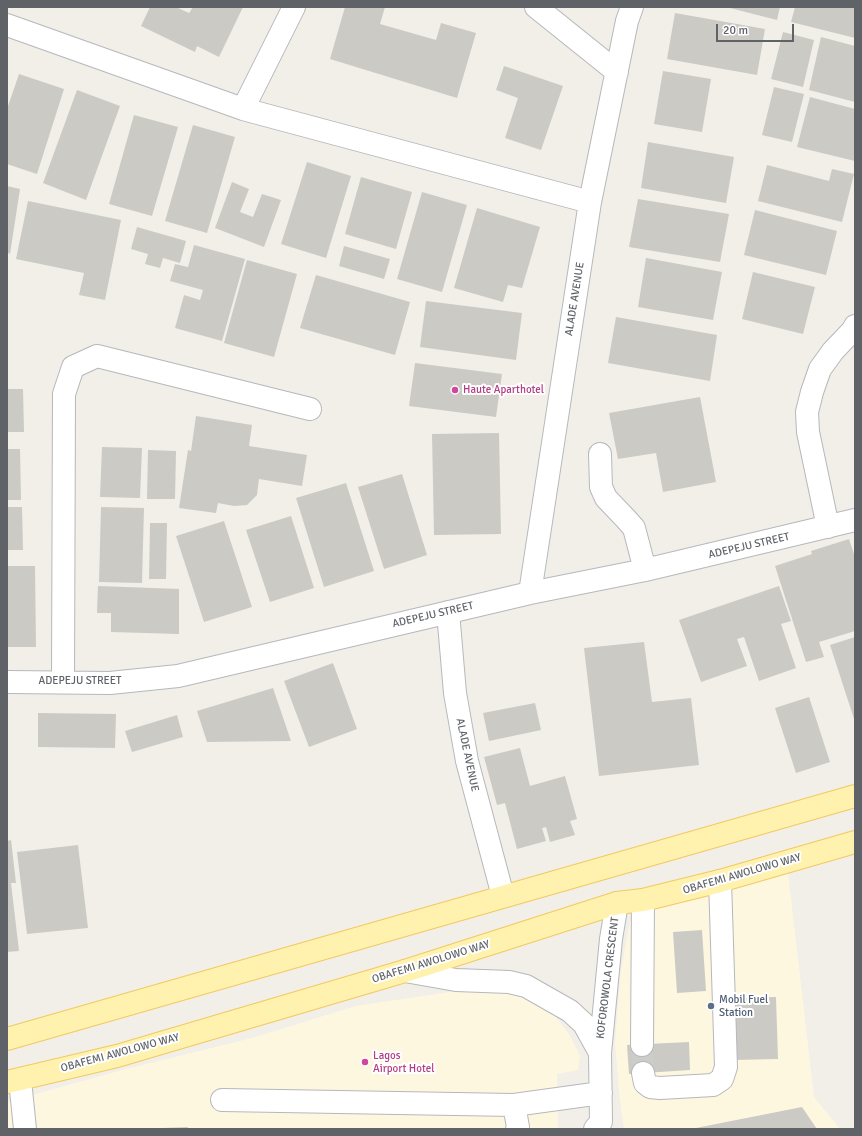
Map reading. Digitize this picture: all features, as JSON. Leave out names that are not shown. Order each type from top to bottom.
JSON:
[{"type":"main road","points":[[7,1038],[855,796]]},
{"type":"main road","name":"OBAFEMI AWOLOWO WAY","points":[[14,1081],[117,1056],[405,971],[617,903],[643,900],[720,882],[855,842]]},
{"type":"street","points":[[243,109],[294,7]]},
{"type":"street","points":[[536,7],[617,72]]},
{"type":"street","name":"ALADE AVENUE","points":[[530,593],[590,202],[627,21],[632,7]]},
{"type":"street","points":[[7,25],[243,109],[590,202]]},
{"type":"street","points":[[828,527],[808,432],[808,412],[812,392],[820,369],[833,351],[855,326]]},
{"type":"street","points":[[64,682],[64,394],[73,368],[97,356],[310,409]]},
{"type":"street","points":[[600,454],[601,487],[606,498],[634,528],[645,570]]},
{"type":"street","name":"ADEPEJU STREET","points":[[7,682],[110,683],[178,676],[530,593],[645,570],[855,520]]},
{"type":"street","name":"ALADE AVENUE","points":[[448,612],[455,693],[466,761],[503,896]]},
{"type":"street","points":[[644,1073],[645,1083],[650,1087],[660,1088],[713,1085],[722,1079],[726,1067],[720,882]]},
{"type":"street","points":[[642,1045],[643,900]]},
{"type":"street","name":"KOFOROWOLA CRESCENT","points":[[601,1127],[600,1053],[611,939],[617,903]]},
{"type":"street","name":"KOFOROWOLA CRESCENT","points":[[405,971],[456,980],[509,982],[526,986],[570,1011],[584,1024],[600,1053]]},
{"type":"street","points":[[14,1081],[25,1129]]},
{"type":"street","points":[[222,1100],[514,1105],[601,1093]]},
{"type":"street","points":[[514,1105],[518,1127],[517,1129]]},
{"type":"shaded area","name":"Mobil Fuel Station","points":[[788,873],[814,1097],[840,1129],[624,1129],[615,1043],[621,970],[630,922],[636,913]]},
{"type":"shaded area","name":"Lagos Airport Hotel","points":[[477,988],[502,988],[541,1004],[556,1017],[569,1034],[580,1056],[578,1070],[557,1074],[558,1129],[7,1129],[7,1102],[126,1069],[252,1038],[356,1006]]},
{"type":"building","points":[[150,7],[176,7],[189,13],[193,7],[243,7],[219,57],[197,46],[195,52],[141,26]]},
{"type":"building","points":[[345,7],[385,7],[380,24],[436,40],[441,23],[476,33],[457,98],[330,59]]},
{"type":"building","points":[[726,7],[780,7],[777,20]]},
{"type":"building","points":[[795,7],[855,7],[855,38],[791,22]]},
{"type":"building","points":[[675,13],[765,29],[757,75],[667,59]]},
{"type":"building","points":[[783,32],[814,40],[803,87],[771,79]]},
{"type":"building","points":[[821,37],[855,46],[855,102],[809,90]]},
{"type":"building","points":[[504,66],[563,86],[541,150],[505,138],[518,98],[496,90]]},
{"type":"building","points":[[663,71],[711,79],[702,132],[654,124]]},
{"type":"building","points":[[19,74],[64,89],[37,174],[7,164],[7,109]]},
{"type":"building","points":[[774,87],[804,94],[792,142],[762,135]]},
{"type":"building","points":[[77,90],[120,106],[86,200],[43,183]]},
{"type":"building","points":[[810,97],[855,109],[855,161],[797,147]]},
{"type":"building","points":[[134,115],[178,127],[152,216],[109,204]]},
{"type":"building","points":[[193,125],[235,137],[207,233],[165,221]]},
{"type":"building","points":[[648,142],[734,157],[726,203],[641,188]]},
{"type":"building","points":[[307,162],[351,176],[326,258],[281,244]]},
{"type":"building","points":[[767,165],[829,181],[832,169],[854,174],[842,222],[758,201]]},
{"type":"building","points":[[361,177],[412,192],[396,249],[345,234]]},
{"type":"building","points":[[232,182],[249,189],[240,212],[253,217],[262,194],[281,200],[264,247],[215,228]]},
{"type":"building","points":[[7,186],[20,189],[10,254],[7,252]]},
{"type":"building","points":[[422,192],[467,205],[442,292],[397,279]]},
{"type":"building","points":[[638,199],[729,214],[720,262],[629,247]]},
{"type":"building","points":[[28,201],[121,220],[105,300],[79,295],[84,273],[16,259]]},
{"type":"building","points":[[477,208],[540,227],[522,288],[508,285],[503,302],[454,288]]},
{"type":"building","points":[[755,210],[837,231],[826,275],[744,255]]},
{"type":"building","points":[[137,227],[186,241],[180,263],[163,258],[160,268],[145,264],[148,254],[131,249]]},
{"type":"building","points":[[194,245],[245,259],[222,341],[175,328],[184,295],[200,300],[203,290],[170,281],[175,264],[188,267]]},
{"type":"building","points":[[344,246],[390,259],[384,279],[339,266]]},
{"type":"building","points":[[646,258],[722,272],[713,320],[638,307]]},
{"type":"building","points":[[247,260],[297,274],[274,357],[224,343]]},
{"type":"building","points":[[753,272],[815,287],[803,334],[742,319]]},
{"type":"building","points":[[316,275],[410,302],[395,355],[300,328]]},
{"type":"building","points":[[426,301],[522,313],[516,360],[420,347]]},
{"type":"building","points":[[616,317],[717,335],[710,381],[608,363]]},
{"type":"building","name":"Haute Aparthotel","points":[[415,363],[502,374],[496,417],[409,406]]},
{"type":"building","points":[[7,389],[23,389],[24,432],[7,432]]},
{"type":"building","points":[[700,397],[716,482],[663,492],[656,453],[618,459],[609,413]]},
{"type":"building","points":[[196,416],[252,425],[249,446],[307,455],[302,486],[259,479],[257,495],[247,505],[234,506],[218,503],[216,513],[179,508],[188,450],[191,451]]},
{"type":"building","points":[[499,433],[501,534],[434,535],[432,434]]},
{"type":"building","points":[[102,447],[142,448],[140,498],[100,497]]},
{"type":"building","points":[[7,449],[20,449],[21,500],[7,500]]},
{"type":"building","points":[[148,450],[176,451],[175,499],[147,499]]},
{"type":"building","points":[[402,474],[427,555],[384,569],[358,487]]},
{"type":"building","points":[[346,483],[374,571],[324,587],[296,498]]},
{"type":"building","points":[[7,507],[22,507],[23,550],[7,550]]},
{"type":"building","points":[[101,507],[144,508],[142,583],[99,582]]},
{"type":"building","points":[[291,516],[314,588],[270,602],[246,530]]},
{"type":"building","points":[[224,521],[252,607],[204,622],[176,536]]},
{"type":"building","points":[[150,523],[167,523],[166,579],[149,579]]},
{"type":"building","points":[[849,539],[855,557],[855,631],[819,642],[824,657],[806,662],[775,566],[812,554],[811,551]]},
{"type":"building","points":[[7,566],[35,566],[36,647],[7,647]]},
{"type":"building","points":[[98,586],[179,589],[179,634],[111,632],[111,613],[97,613]]},
{"type":"building","points":[[779,586],[791,621],[781,624],[796,668],[759,681],[744,637],[737,639],[747,666],[701,682],[679,620]]},
{"type":"building","points":[[855,637],[855,722],[830,645]]},
{"type":"building","points":[[644,642],[652,702],[691,698],[699,765],[599,776],[584,648]]},
{"type":"building","points":[[333,663],[357,729],[309,747],[284,681]]},
{"type":"building","points":[[273,688],[291,741],[207,742],[197,711]]},
{"type":"building","points":[[809,697],[830,762],[796,773],[775,708]]},
{"type":"building","points":[[535,703],[541,730],[489,741],[483,713]]},
{"type":"building","points":[[38,713],[116,714],[115,748],[38,747]]},
{"type":"building","points":[[177,715],[183,737],[132,752],[125,731]]},
{"type":"building","points":[[520,748],[530,786],[565,776],[577,819],[570,821],[575,835],[550,842],[546,827],[542,828],[546,841],[517,849],[505,803],[497,805],[484,757]]},
{"type":"building","points":[[11,840],[16,883],[11,883],[19,951],[7,952],[7,841]]},
{"type":"building","points":[[78,845],[88,928],[27,934],[17,852]]},
{"type":"building","points":[[702,930],[706,991],[677,993],[673,932]]},
{"type":"building","points":[[776,997],[778,1059],[734,1060],[732,998]]},
{"type":"building","points":[[689,1042],[690,1070],[629,1074],[627,1045]]},
{"type":"building","points":[[802,1107],[817,1129],[696,1129],[696,1128]]},
{"type":"building","points":[[188,1127],[188,1129],[162,1129],[162,1128]]},
{"type":"tunnel","points":[[642,1045],[643,1073]]},
{"type":"place","name":"Haute Aparthotel","points":[[455,390]]},
{"type":"place","name":"Mobil Fuel Station","points":[[711,1006]]},
{"type":"place","name":"Lagos Airport Hotel","points":[[365,1062]]}]
